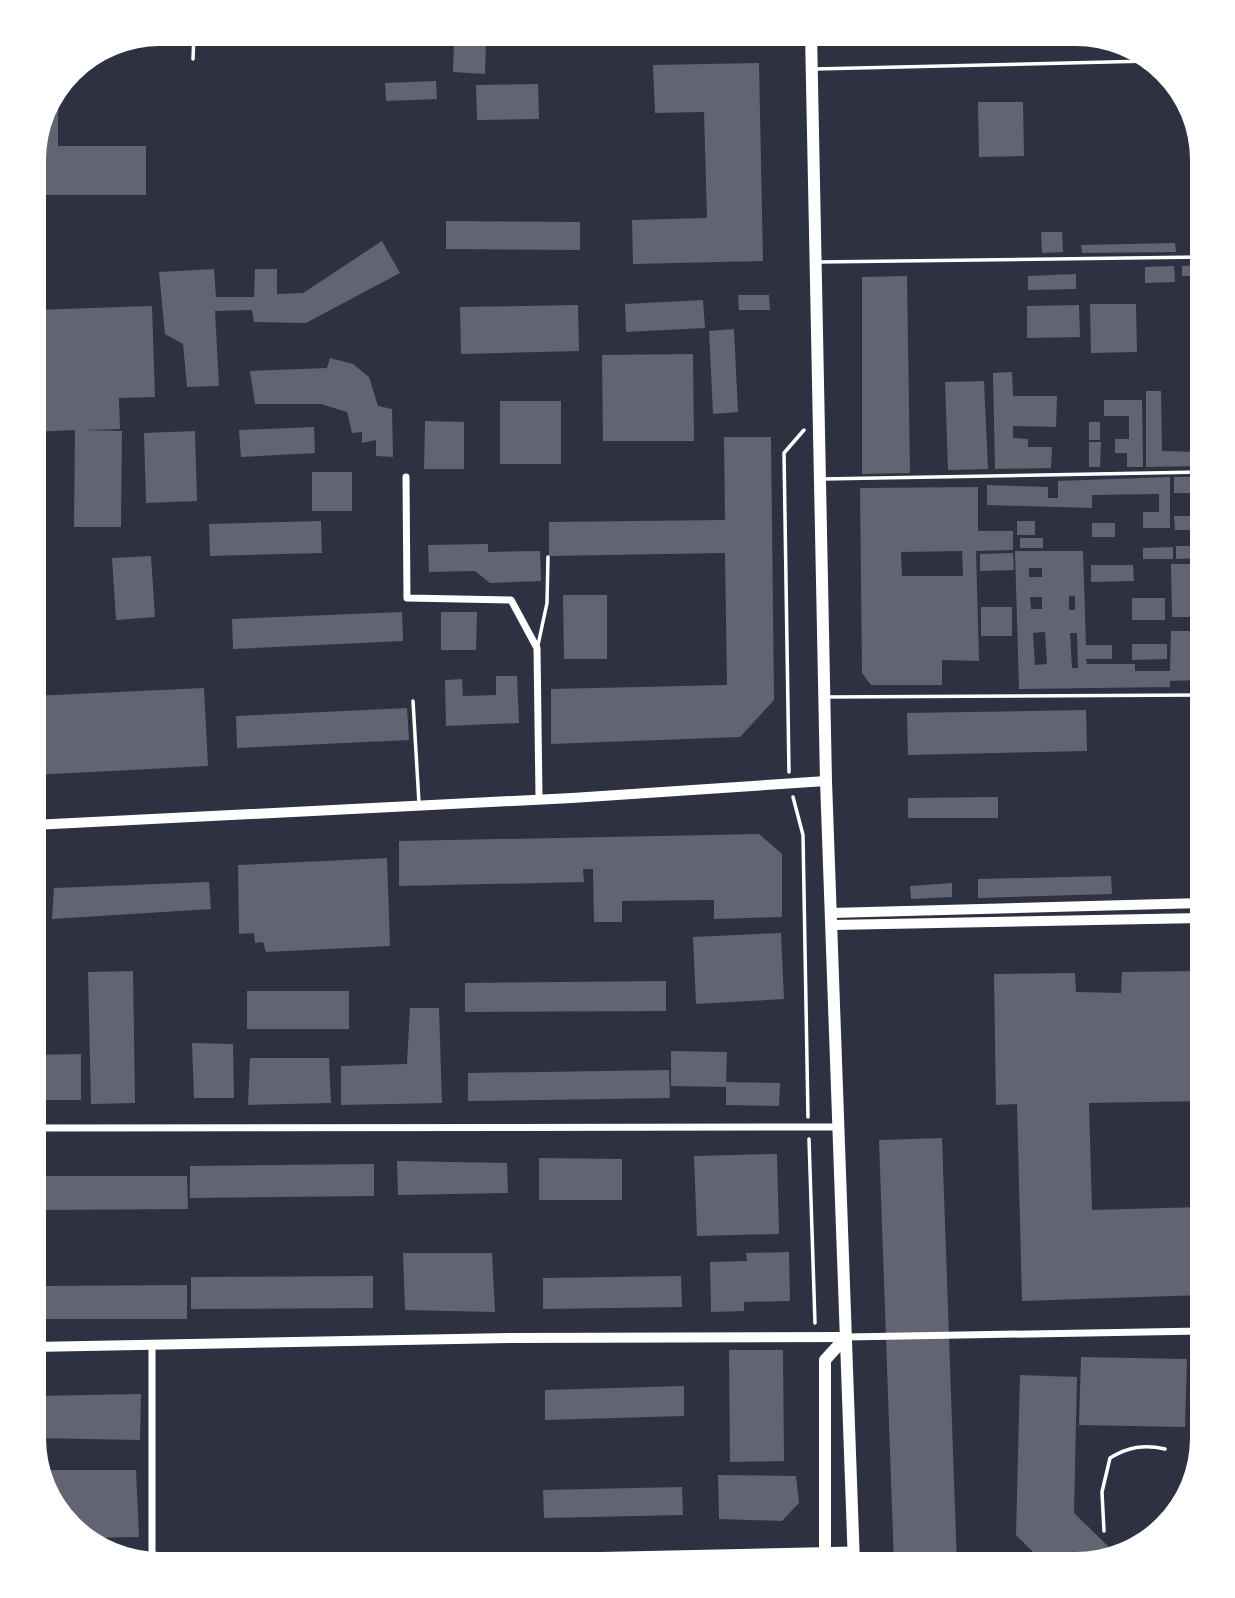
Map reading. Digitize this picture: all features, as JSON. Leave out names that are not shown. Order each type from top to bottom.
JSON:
[{"type":"main road","points":[[811,46],[825,780],[854,1550]]},
{"type":"main road","points":[[825,1550],[825,1360],[846,1337]]},
{"type":"street","points":[[406,477],[407,598],[511,600],[537,648],[539,797]]},
{"type":"street","points":[[46,824],[539,797],[572,798],[825,780]]},
{"type":"street","points":[[832,919],[1190,904]]},
{"type":"street","points":[[832,919],[1190,918]]},
{"type":"street","points":[[46,1128],[839,1127]]},
{"type":"street","points":[[46,1347],[512,1338],[846,1337],[1190,1331]]},
{"type":"street","points":[[152,1345],[152,1552]]},
{"type":"street","points":[[736,1552],[854,1550]]},
{"type":"lane","points":[[193,59],[194,46]]},
{"type":"lane","points":[[812,69],[1133,61]]},
{"type":"lane","points":[[816,262],[1190,257]]},
{"type":"lane","points":[[820,479],[1190,472]]},
{"type":"lane","points":[[537,648],[547,603],[548,557]]},
{"type":"lane","points":[[824,697],[1190,695]]},
{"type":"lane","points":[[413,701],[419,804]]},
{"type":"lane","points":[[1104,1531],[1102,1492],[1110,1458],[1126,1448],[1152,1446],[1165,1449]]},
{"type":"path","points":[[816,1337],[808,1129],[803,835],[789,783],[784,453],[819,413]]},
{"type":"building","points":[[454,46],[486,46],[485,74],[453,72]]},
{"type":"building","points":[[759,63],[763,261],[633,264],[632,220],[707,218],[704,112],[655,113],[653,65]]},
{"type":"building","points":[[436,81],[437,99],[386,101],[385,83]]},
{"type":"building","points":[[538,84],[539,119],[477,120],[476,85]]},
{"type":"building","points":[[978,102],[1023,102],[1024,156],[979,157]]},
{"type":"building","points":[[58,107],[58,146],[146,146],[146,195],[46,195],[49,130]]},
{"type":"building","points":[[446,221],[580,222],[580,250],[446,249]]},
{"type":"building","points":[[1041,232],[1062,232],[1063,252],[1042,253]]},
{"type":"building","points":[[382,241],[400,273],[306,323],[254,322],[252,310],[215,311],[219,386],[187,387],[183,344],[165,334],[159,272],[214,269],[216,297],[254,297],[255,269],[277,269],[277,294],[303,293]]},
{"type":"building","points":[[1175,243],[1176,252],[1082,253],[1081,245]]},
{"type":"building","points":[[1174,266],[1175,282],[1145,283],[1145,267]]},
{"type":"building","points":[[1182,266],[1190,266],[1190,276],[1182,276]]},
{"type":"building","points":[[1076,274],[1076,289],[1028,290],[1028,276]]},
{"type":"building","points":[[907,276],[910,473],[862,474],[862,277]]},
{"type":"building","points":[[738,295],[769,295],[770,310],[739,310]]},
{"type":"building","points":[[703,300],[705,328],[626,332],[625,304]]},
{"type":"building","points":[[1090,304],[1136,304],[1137,352],[1091,353]]},
{"type":"building","points":[[578,305],[579,351],[461,354],[460,307]]},
{"type":"building","points":[[1079,305],[1080,337],[1027,338],[1027,306]]},
{"type":"building","points":[[152,306],[155,397],[119,398],[120,429],[84,430],[122,431],[121,527],[74,527],[75,430],[46,431],[46,310]]},
{"type":"building","points":[[734,329],[738,412],[713,414],[709,331]]},
{"type":"building","points":[[693,354],[694,441],[603,441],[602,355]]},
{"type":"building","points":[[330,358],[353,364],[369,377],[378,406],[392,409],[393,457],[376,456],[376,440],[362,443],[362,432],[352,433],[347,412],[321,404],[255,404],[250,371],[327,368]]},
{"type":"building","points":[[1012,372],[1013,396],[1057,396],[1056,427],[1013,426],[1013,438],[1028,439],[1028,447],[1052,447],[1051,468],[995,469],[993,373]]},
{"type":"building","points":[[984,381],[988,469],[948,470],[945,382]]},
{"type":"building","points":[[1146,391],[1161,391],[1162,451],[1190,452],[1190,466],[1146,467]]},
{"type":"building","points":[[1104,400],[1142,400],[1143,467],[1127,467],[1127,453],[1115,453],[1115,439],[1129,439],[1129,416],[1104,416]]},
{"type":"building","points":[[500,401],[561,401],[561,464],[500,464]]},
{"type":"building","points":[[425,421],[464,422],[464,469],[424,469]]},
{"type":"building","points":[[1089,422],[1100,422],[1100,440],[1089,440]]},
{"type":"building","points":[[314,427],[315,453],[241,457],[239,430]]},
{"type":"building","points":[[195,431],[197,501],[146,503],[144,433]]},
{"type":"building","points":[[724,437],[771,437],[774,700],[740,737],[551,744],[551,689],[727,685],[725,553],[549,556],[549,522],[725,520]]},
{"type":"building","points":[[1089,442],[1101,442],[1100,467],[1089,467]]},
{"type":"building","points":[[312,472],[352,472],[352,511],[312,511]]},
{"type":"building","points":[[1170,477],[1170,528],[1143,528],[1143,512],[1159,512],[1159,494],[1092,495],[1092,508],[987,505],[987,485],[1048,487],[1048,498],[1058,498],[1058,481]]},
{"type":"building","points":[[1174,477],[1190,477],[1190,493],[1174,493]]},
{"type":"building","points":[[978,487],[978,531],[1013,531],[1013,550],[976,551],[979,661],[942,660],[942,685],[871,685],[862,673],[860,488]],"holes":[[[962,551],[963,576],[902,576],[901,552]]]},
{"type":"building","points":[[1174,516],[1190,516],[1190,530],[1175,530]]},
{"type":"building","points":[[321,521],[322,553],[210,556],[209,524]]},
{"type":"building","points":[[1017,521],[1035,521],[1035,535],[1017,535]]},
{"type":"building","points":[[1092,523],[1115,523],[1115,537],[1092,537]]},
{"type":"building","points":[[1020,538],[1043,538],[1043,548],[1020,548]]},
{"type":"building","points":[[488,544],[488,552],[540,551],[541,581],[490,583],[475,571],[429,572],[428,545]]},
{"type":"building","points":[[1176,546],[1190,546],[1190,558],[1176,559]]},
{"type":"building","points":[[1173,547],[1173,559],[1143,559],[1143,548]]},
{"type":"building","points":[[1015,551],[1083,551],[1086,645],[1112,645],[1112,659],[1086,659],[1087,664],[1135,664],[1135,671],[1170,671],[1171,631],[1190,631],[1190,680],[1170,681],[1170,687],[1019,689]],"holes":[[[1029,568],[1042,568],[1042,577],[1029,577]],[[1069,596],[1075,596],[1075,610],[1069,610]],[[1030,597],[1042,597],[1042,609],[1031,609]],[[1045,632],[1047,664],[1035,665],[1033,633]],[[1070,633],[1077,633],[1078,668],[1072,668]]]},
{"type":"building","points":[[1013,553],[1014,570],[980,571],[980,554]]},
{"type":"building","points":[[151,556],[155,617],[116,620],[112,558]]},
{"type":"building","points":[[1171,564],[1190,564],[1190,617],[1172,617]]},
{"type":"building","points":[[1091,565],[1133,565],[1134,581],[1091,582]]},
{"type":"building","points":[[563,595],[607,595],[607,659],[564,659]]},
{"type":"building","points":[[1132,598],[1165,598],[1165,620],[1132,620]]},
{"type":"building","points":[[981,607],[1012,607],[1012,636],[981,636]]},
{"type":"building","points":[[402,612],[403,641],[233,649],[232,619]]},
{"type":"building","points":[[441,612],[477,612],[476,650],[441,650]]},
{"type":"building","points":[[1132,644],[1167,644],[1167,659],[1132,660]]},
{"type":"building","points":[[496,676],[517,676],[519,723],[446,726],[445,680],[462,679],[463,696],[496,695]]},
{"type":"building","points":[[204,688],[208,766],[46,774],[46,695]]},
{"type":"building","points":[[407,708],[409,740],[237,748],[236,716]]},
{"type":"building","points":[[1086,710],[1087,751],[908,755],[907,713]]},
{"type":"building","points":[[998,797],[998,818],[908,818],[908,798]]},
{"type":"building","points":[[759,834],[782,854],[782,917],[714,919],[714,900],[622,901],[622,922],[594,922],[593,869],[583,869],[584,882],[399,886],[399,841]]},
{"type":"building","points":[[387,858],[390,946],[266,952],[263,942],[255,943],[254,933],[239,934],[238,865]]},
{"type":"building","points":[[1111,876],[1112,894],[978,898],[978,879]]},
{"type":"building","points":[[209,882],[211,909],[52,919],[54,888]]},
{"type":"building","points":[[952,883],[952,897],[911,899],[910,886]]},
{"type":"building","points":[[781,933],[784,999],[696,1004],[693,937]]},
{"type":"building","points":[[133,971],[135,1103],[91,1104],[88,972]]},
{"type":"building","points":[[1190,971],[1190,1101],[1089,1103],[1092,1210],[1190,1207],[1190,1295],[1022,1301],[1017,1104],[996,1105],[994,974],[1075,973],[1076,992],[1121,993],[1122,972]]},
{"type":"building","points":[[666,981],[666,1011],[465,1012],[465,983]]},
{"type":"building","points":[[247,991],[349,991],[349,1029],[247,1029]]},
{"type":"building","points":[[410,1008],[439,1008],[442,1103],[341,1105],[341,1066],[407,1064]]},
{"type":"building","points":[[192,1043],[233,1044],[234,1098],[194,1098]]},
{"type":"building","points":[[671,1051],[727,1052],[726,1082],[780,1083],[779,1106],[726,1105],[726,1087],[671,1086]]},
{"type":"building","points":[[81,1054],[81,1100],[46,1100],[46,1055]]},
{"type":"building","points":[[250,1058],[329,1058],[331,1103],[248,1105]]},
{"type":"building","points":[[669,1070],[670,1098],[468,1101],[468,1073]]},
{"type":"building","points":[[942,1138],[957,1552],[894,1552],[879,1140]]},
{"type":"building","points":[[777,1154],[779,1234],[697,1236],[694,1156]]},
{"type":"building","points":[[539,1158],[622,1159],[622,1200],[539,1200]]},
{"type":"building","points":[[397,1161],[507,1163],[508,1193],[398,1195]]},
{"type":"building","points":[[374,1164],[374,1196],[190,1198],[190,1166]]},
{"type":"building","points":[[46,1176],[187,1176],[188,1209],[46,1210]]},
{"type":"building","points":[[789,1252],[790,1301],[744,1302],[744,1311],[711,1312],[710,1262],[747,1261],[746,1253]]},
{"type":"building","points":[[403,1253],[492,1253],[495,1312],[405,1310]]},
{"type":"building","points":[[373,1276],[373,1308],[191,1309],[191,1277]]},
{"type":"building","points":[[681,1276],[682,1307],[543,1309],[543,1278]]},
{"type":"building","points":[[187,1285],[187,1319],[46,1319],[46,1286]]},
{"type":"building","points":[[729,1350],[783,1350],[784,1461],[730,1462]]},
{"type":"building","points":[[1081,1357],[1187,1359],[1185,1427],[1079,1425]]},
{"type":"building","points":[[1020,1375],[1077,1377],[1074,1513],[1109,1547],[1090,1552],[1033,1552],[1016,1535]]},
{"type":"building","points":[[684,1386],[684,1416],[545,1420],[545,1390]]},
{"type":"building","points":[[141,1394],[140,1440],[46,1438],[46,1396]]},
{"type":"building","points":[[50,1470],[136,1470],[139,1537],[104,1538],[90,1529],[65,1502]]},
{"type":"building","points":[[718,1475],[796,1476],[799,1503],[782,1521],[719,1519]]},
{"type":"building","points":[[682,1487],[683,1515],[544,1518],[543,1490]]}]
